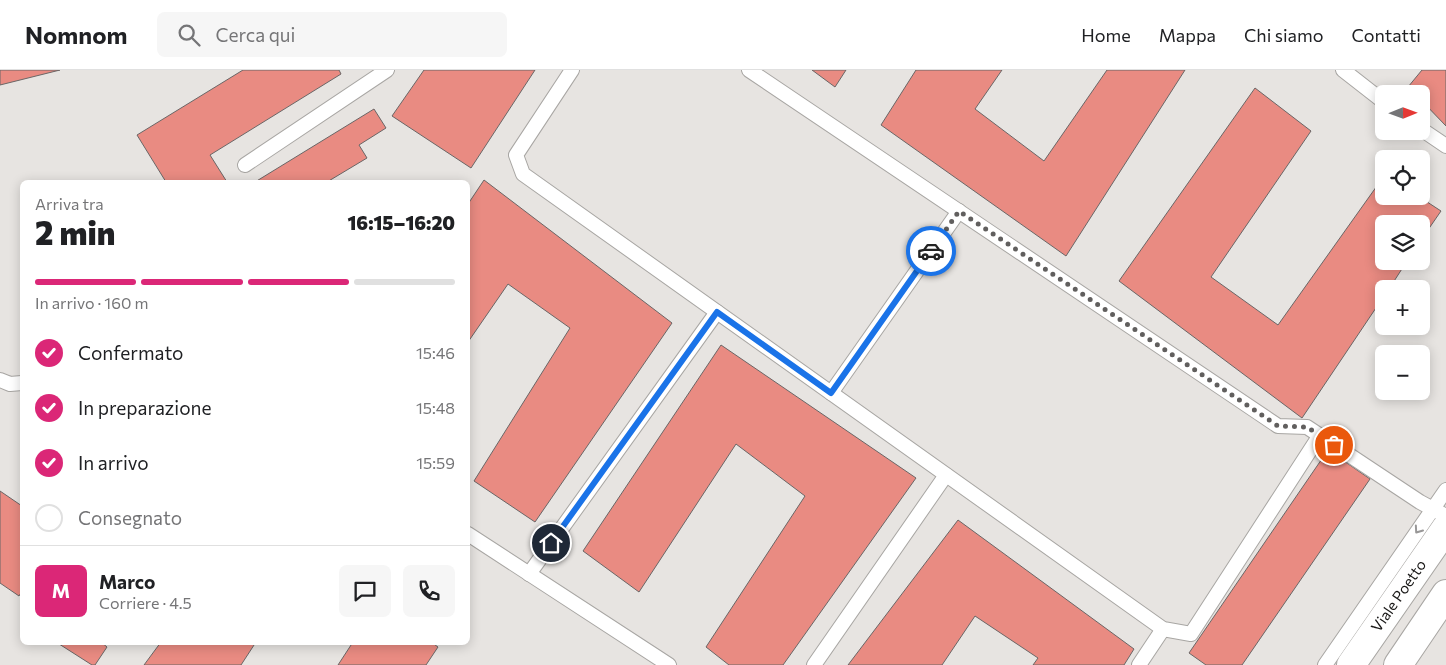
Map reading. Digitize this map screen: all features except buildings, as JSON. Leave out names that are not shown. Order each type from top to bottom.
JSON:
[{"type":"main road","name":"Viale Poetto","points":[[1351,665],[1440,518]]},
{"type":"main road","points":[[1398,665],[1446,594]]},
{"type":"lane","points":[[245,165],[387,70]]},
{"type":"lane","points":[[572,70],[516,155],[523,174],[1163,629],[1191,634],[1320,435]]},
{"type":"lane","points":[[749,70],[1278,426],[1307,427],[1440,518]]},
{"type":"lane","points":[[1343,70],[1375,95]]},
{"type":"lane","points":[[1430,135],[1446,146]]},
{"type":"lane","points":[[831,393],[959,211]]},
{"type":"lane","points":[[529,574],[717,312]]},
{"type":"lane","points":[[0,380],[10,384],[20,382]]},
{"type":"lane","points":[[814,665],[946,475]]},
{"type":"lane","points":[[1325,665],[1440,518],[1446,490]]},
{"type":"lane","points":[[1440,518],[1446,516]]},
{"type":"lane","points":[[470,535],[669,665]]},
{"type":"lane","points":[[1409,665],[1446,612]]},
{"type":"lane","points":[[1139,665],[1163,629]]},
{"type":"way so far","points":[[931,251],[959,211],[1278,426],[1307,427],[1334,445]]},
{"type":"route","points":[[551,543],[717,312],[831,393],[931,251]]}]
